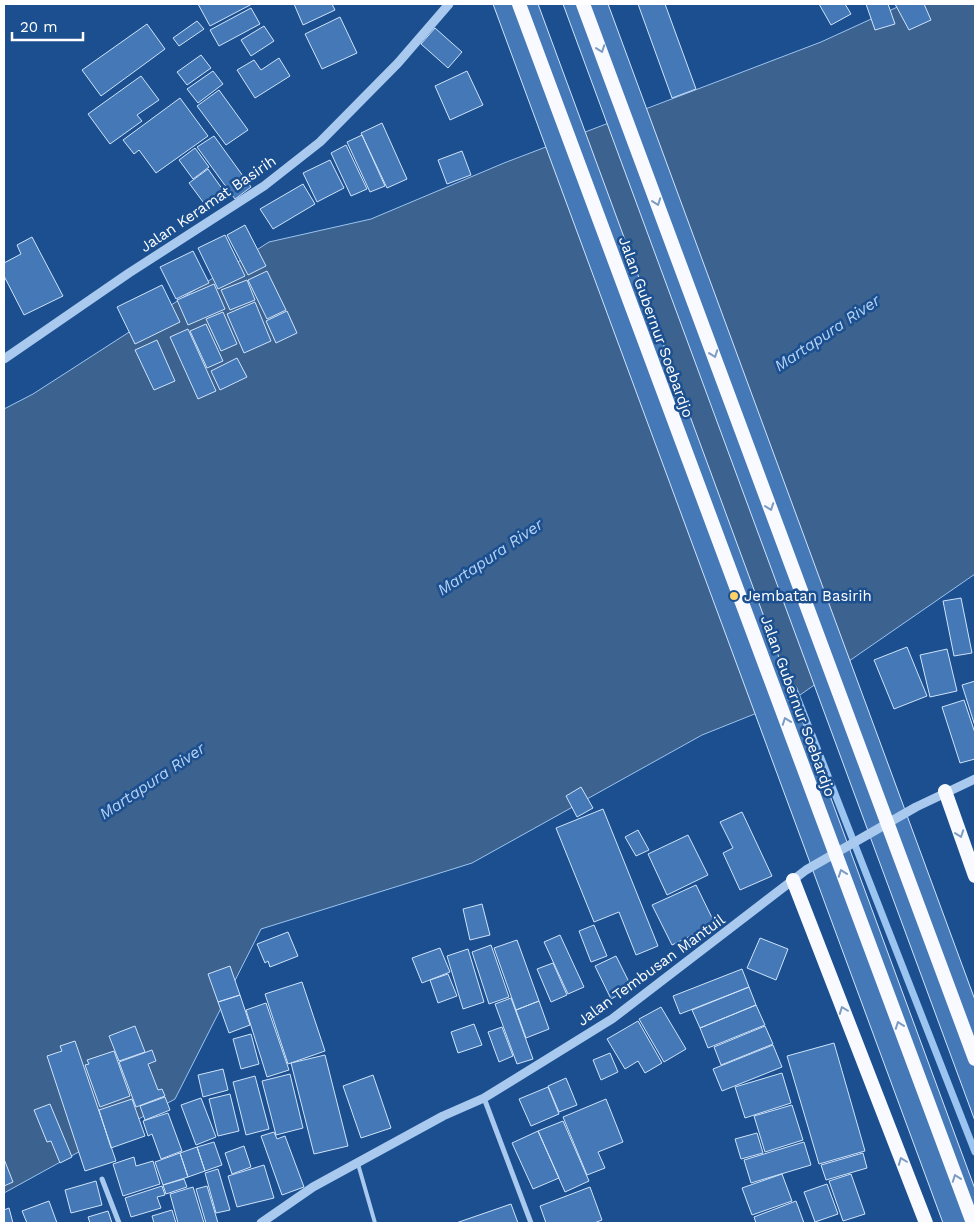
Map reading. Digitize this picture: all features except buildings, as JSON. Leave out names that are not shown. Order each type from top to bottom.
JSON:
[{"type":"highway","name":"Jalan Gubernur Soebardjo","points":[[519,4],[973,1223]]},
{"type":"highway","points":[[584,4],[975,1059]]},
{"type":"highway","points":[[945,791],[975,876]]},
{"type":"highway","points":[[793,880],[926,1223]]},
{"type":"street","name":"Jalan Keramat Basirih","points":[[4,359],[129,273],[264,186],[306,153],[398,64],[449,4]]},
{"type":"street","name":"Jalan Tembusan Mantuil","points":[[262,1223],[313,1187],[443,1116],[484,1098],[612,1020],[806,870],[945,791],[975,779]]},
{"type":"street","points":[[484,1098],[531,1223]]},
{"type":"street","points":[[102,1179],[119,1223]]},
{"type":"lane","points":[[358,1161],[375,1223]]},
{"type":"water","name":"Martapura River","points":[[904,4],[975,4],[975,574],[797,697],[702,735],[472,863],[261,929],[175,1099],[4,1193],[4,409],[33,394],[269,242],[371,219],[504,163],[821,42]]},
{"type":"waterway","points":[[794,689],[975,1152]]},
{"type":"place","name":"Jembatan Basirih","points":[[734,596]]}]
